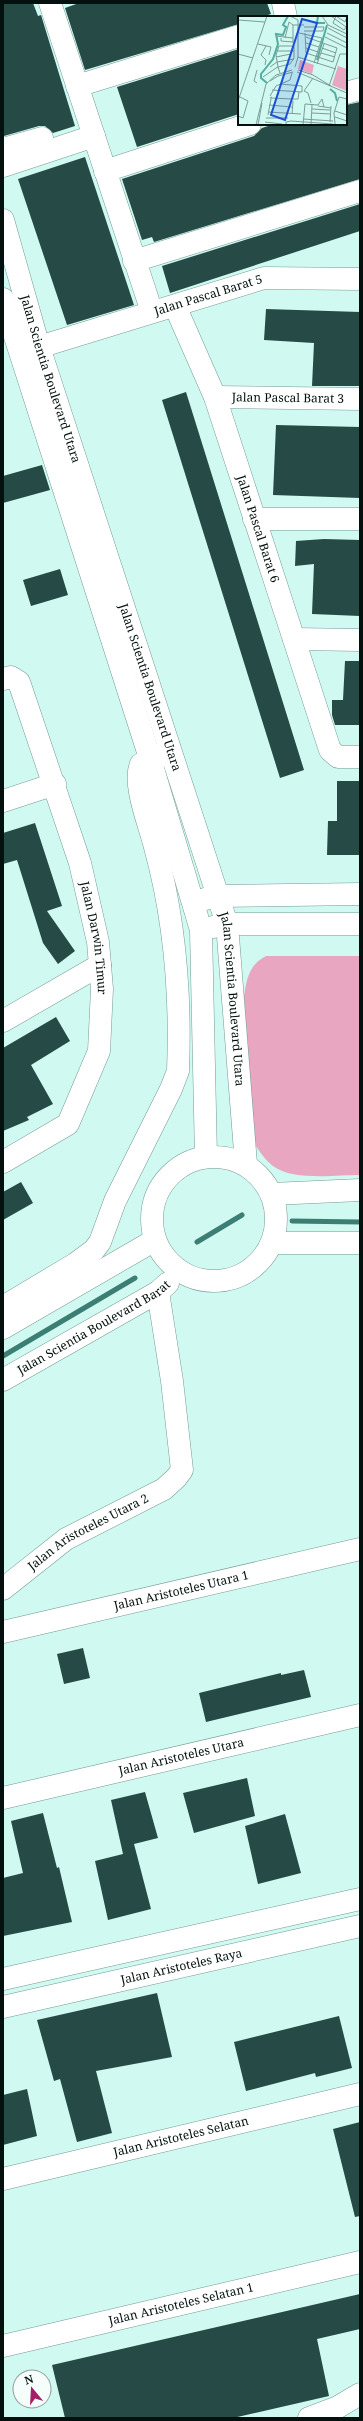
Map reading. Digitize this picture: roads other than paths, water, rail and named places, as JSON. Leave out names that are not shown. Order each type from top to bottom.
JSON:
[{"type":"street","points":[[283,3],[286,16]]},
{"type":"street","points":[[53,4],[91,130],[148,300]]},
{"type":"street","points":[[77,86],[238,36]]},
{"type":"street","points":[[347,93],[360,89]]},
{"type":"street","points":[[105,171],[247,125]]},
{"type":"street","points":[[3,149],[91,130]]},
{"type":"street","points":[[3,166],[91,130]]},
{"type":"street","points":[[134,261],[360,191]]},
{"type":"street","name":"Jalan Scientia Boulevard Utara","points":[[3,220],[39,347],[227,924],[246,1164]]},
{"type":"street","name":"Jalan Pascal Barat 5","points":[[39,347],[264,278],[360,279]]},
{"type":"street","name":"Jalan Scientia Boulevard Utara","points":[[3,299],[150,759],[194,902],[201,930],[206,1156]]},
{"type":"street","name":"Jalan Pascal Barat 6","points":[[175,306],[215,397],[330,750],[338,757],[360,757]]},
{"type":"street","name":"Jalan Pascal Barat 3","points":[[215,397],[360,399]]},
{"type":"street","points":[[254,519],[360,519]]},
{"type":"street","points":[[294,639],[360,640]]},
{"type":"street","name":"Jalan Darwin Timur","points":[[3,1162],[68,1124],[99,1051],[102,989],[98,942],[80,863],[55,784],[11,680]]},
{"type":"street","points":[[3,1307],[75,1264],[94,1250],[102,1237],[115,1201],[171,1089],[178,1071],[175,944],[159,861],[138,780],[141,764],[150,759],[171,753]]},
{"type":"street","points":[[3,801],[55,784]]},
{"type":"street","points":[[194,902],[218,896],[360,894]]},
{"type":"street","points":[[201,930],[227,924],[360,924]]},
{"type":"street","points":[[3,1021],[100,965]]},
{"type":"street","points":[[206,1156],[227,1157],[246,1164],[262,1177],[272,1194],[277,1210],[276,1227],[272,1243],[260,1261],[243,1274],[223,1281],[202,1280],[182,1273],[166,1259],[155,1240],[151,1222],[153,1204],[160,1186],[188,1162],[206,1156]]},
{"type":"street","points":[[272,1194],[360,1190]]},
{"type":"street","points":[[3,1328],[155,1240]]},
{"type":"street","points":[[272,1243],[360,1243]]},
{"type":"street","name":"Jalan Scientia Boulevard Barat","points":[[3,1380],[158,1292],[182,1273]]},
{"type":"street","name":"Jalan Aristoteles Utara 2","points":[[3,1589],[66,1539],[164,1489],[182,1470],[158,1292]]},
{"type":"street","name":"Jalan Aristoteles Utara 1","points":[[3,1632],[360,1549]]},
{"type":"street","name":"Jalan Aristoteles Utara","points":[[3,1798],[360,1715]]},
{"type":"street","points":[[360,1900],[358,1905],[360,1917]]},
{"type":"street","points":[[3,1979],[118,1952],[360,1900]]},
{"type":"street","name":"Jalan Aristoteles Raya","points":[[3,2007],[360,1926]]},
{"type":"street","points":[[118,1952],[124,1980]]},
{"type":"street","name":"Jalan Aristoteles Selatan","points":[[3,2179],[360,2094]]},
{"type":"street","name":"Jalan Aristoteles Selatan 1","points":[[3,2346],[360,2262]]},
{"type":"street","points":[[309,2418],[338,2407],[360,2394]]},
{"type":"waterway","points":[[197,1242],[242,1215]]},
{"type":"waterway","points":[[292,1221],[360,1222]]},
{"type":"waterway","points":[[3,1356],[135,1278]]}]
